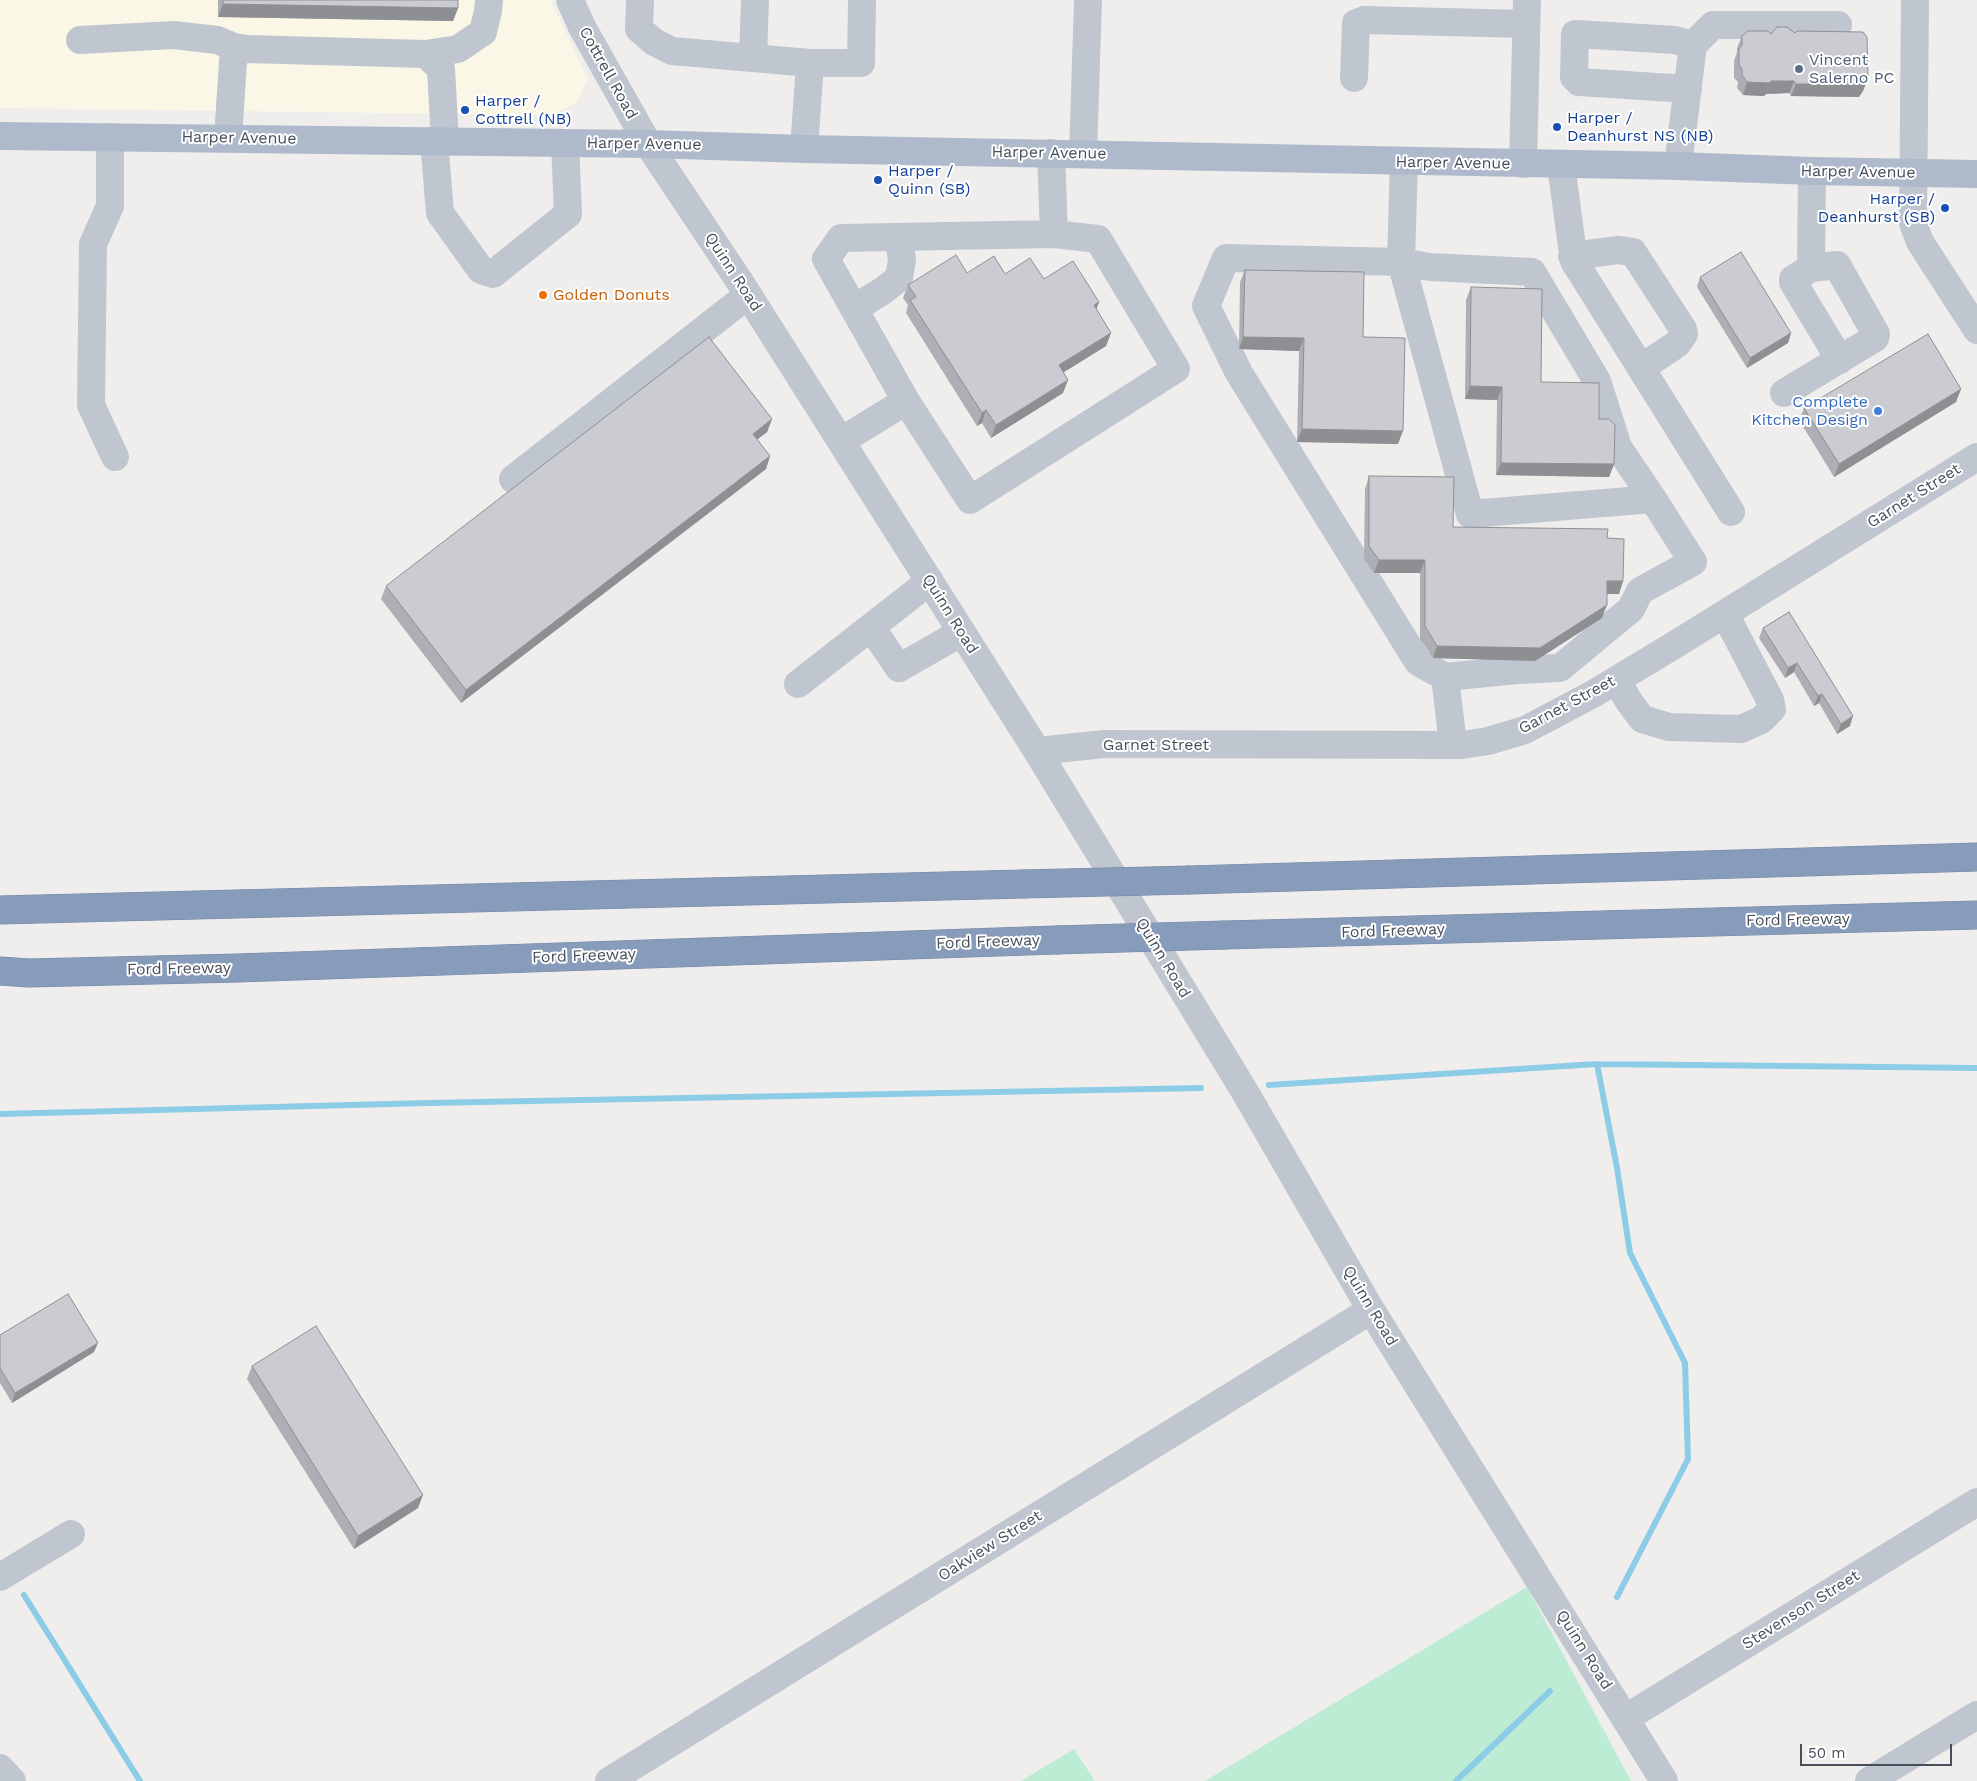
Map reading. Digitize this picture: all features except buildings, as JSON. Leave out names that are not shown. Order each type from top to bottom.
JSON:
[{"type":"highway","points":[[0,910],[1190,880],[1977,857]]},
{"type":"highway","name":"Ford Freeway","points":[[0,971],[29,974],[1056,940],[1977,915]]},
{"type":"highway","points":[[0,975],[29,974]]},
{"type":"main road","name":"Harper Avenue","points":[[0,136],[440,140],[1977,174]]},
{"type":"street","points":[[80,40],[174,35],[217,40],[234,47],[247,49],[426,54],[458,49],[483,32],[489,0]]},
{"type":"street","name":"Cottrell Road","points":[[570,0],[582,27],[648,144]]},
{"type":"street","points":[[640,0],[639,29],[654,42],[672,51],[810,63],[861,63],[862,0]]},
{"type":"street","points":[[754,58],[755,0]]},
{"type":"street","points":[[1083,154],[1088,0]]},
{"type":"street","points":[[1915,0],[1913,222],[1920,242],[1977,330]]},
{"type":"street","points":[[1354,78],[1356,23],[1364,20],[1527,12],[1523,164]]},
{"type":"street","points":[[1678,166],[1693,45],[1712,25],[1838,24]]},
{"type":"street","points":[[1688,89],[1579,82],[1574,76],[1575,34],[1675,40],[1693,45]]},
{"type":"street","points":[[228,138],[234,47]]},
{"type":"street","points":[[426,54],[441,69],[440,212],[481,270],[493,274],[568,214],[565,143]]},
{"type":"street","points":[[804,149],[810,63]]},
{"type":"street","points":[[110,137],[110,206],[93,244],[91,405],[115,457]]},
{"type":"street","name":"Quinn Road","points":[[648,144],[748,294],[1037,751],[1244,1092],[1371,1310],[1664,1781]]},
{"type":"street","points":[[1051,153],[1054,234]]},
{"type":"street","points":[[1404,161],[1401,262],[1470,514],[1652,499]]},
{"type":"street","points":[[1561,165],[1572,256],[1731,512]]},
{"type":"street","points":[[1811,268],[1812,171]]},
{"type":"street","points":[[1054,234],[1098,239],[1176,369],[970,500],[906,401],[826,259],[841,238],[898,238],[1054,234]]},
{"type":"street","points":[[855,308],[899,278],[902,260],[898,238]]},
{"type":"street","points":[[1572,256],[1618,250],[1632,252],[1637,256],[1683,329],[1684,334],[1677,344],[1641,368]]},
{"type":"street","points":[[1226,258],[1401,262],[1430,267],[1532,272],[1597,381],[1618,447],[1652,499],[1693,562],[1640,591],[1631,609],[1560,668],[1446,677],[1418,662],[1239,372],[1206,306],[1226,258]]},
{"type":"street","points":[[1784,393],[1840,360],[1875,338],[1876,331],[1837,264],[1811,268],[1793,279],[1793,282],[1840,360]]},
{"type":"street","points":[[513,479],[748,294]]},
{"type":"street","points":[[841,442],[906,401]]},
{"type":"street","name":"Garnet Street","points":[[1037,751],[1104,744],[1453,745],[1488,741],[1525,730],[1617,680],[1977,457]]},
{"type":"street","points":[[798,684],[930,581]]},
{"type":"street","points":[[1617,680],[1628,700],[1642,719],[1669,727],[1741,728],[1761,720],[1772,708],[1770,700],[1725,614]]},
{"type":"street","points":[[871,627],[899,668],[962,632]]},
{"type":"street","points":[[1446,677],[1453,745]]},
{"type":"street","name":"Oakview Street","points":[[608,1781],[1371,1310]]},
{"type":"street","name":"Stevenson Street","points":[[1626,1718],[1977,1502]]},
{"type":"street","points":[[0,1577],[71,1534]]},
{"type":"street","points":[[1869,1781],[1977,1715]]},
{"type":"street","points":[[0,1768],[12,1781]]},
{"type":"shaded area","points":[[0,0],[550,0],[588,78],[577,102],[551,115],[0,108]]},
{"type":"green space","points":[[1527,1587],[1631,1781],[1205,1781]]},
{"type":"green space","points":[[1074,1749],[1095,1781],[1021,1781]]},
{"type":"waterway","points":[[1597,1064],[1617,1168],[1630,1253],[1685,1363],[1688,1459],[1617,1597]]},
{"type":"waterway","points":[[1269,1085],[1597,1064],[1977,1068]]},
{"type":"waterway","points":[[0,1114],[428,1103],[1201,1088]]},
{"type":"waterway","points":[[24,1595],[140,1781]]},
{"type":"waterway","points":[[1456,1781],[1550,1691]]},
{"type":"place","name":"Vincent Salerno PC","points":[[1799,69]]},
{"type":"place","name":"Harper / Cottrell (NB)","points":[[465,110]]},
{"type":"place","name":"Harper / Deanhurst NS (NB)","points":[[1557,127]]},
{"type":"place","name":"Harper / Quinn (SB)","points":[[878,180]]},
{"type":"place","name":"Harper / Deanhurst (SB)","points":[[1945,208]]},
{"type":"place","name":"Golden Donuts","points":[[543,295]]},
{"type":"place","name":"Complete Kitchen Design","points":[[1878,411]]}]
